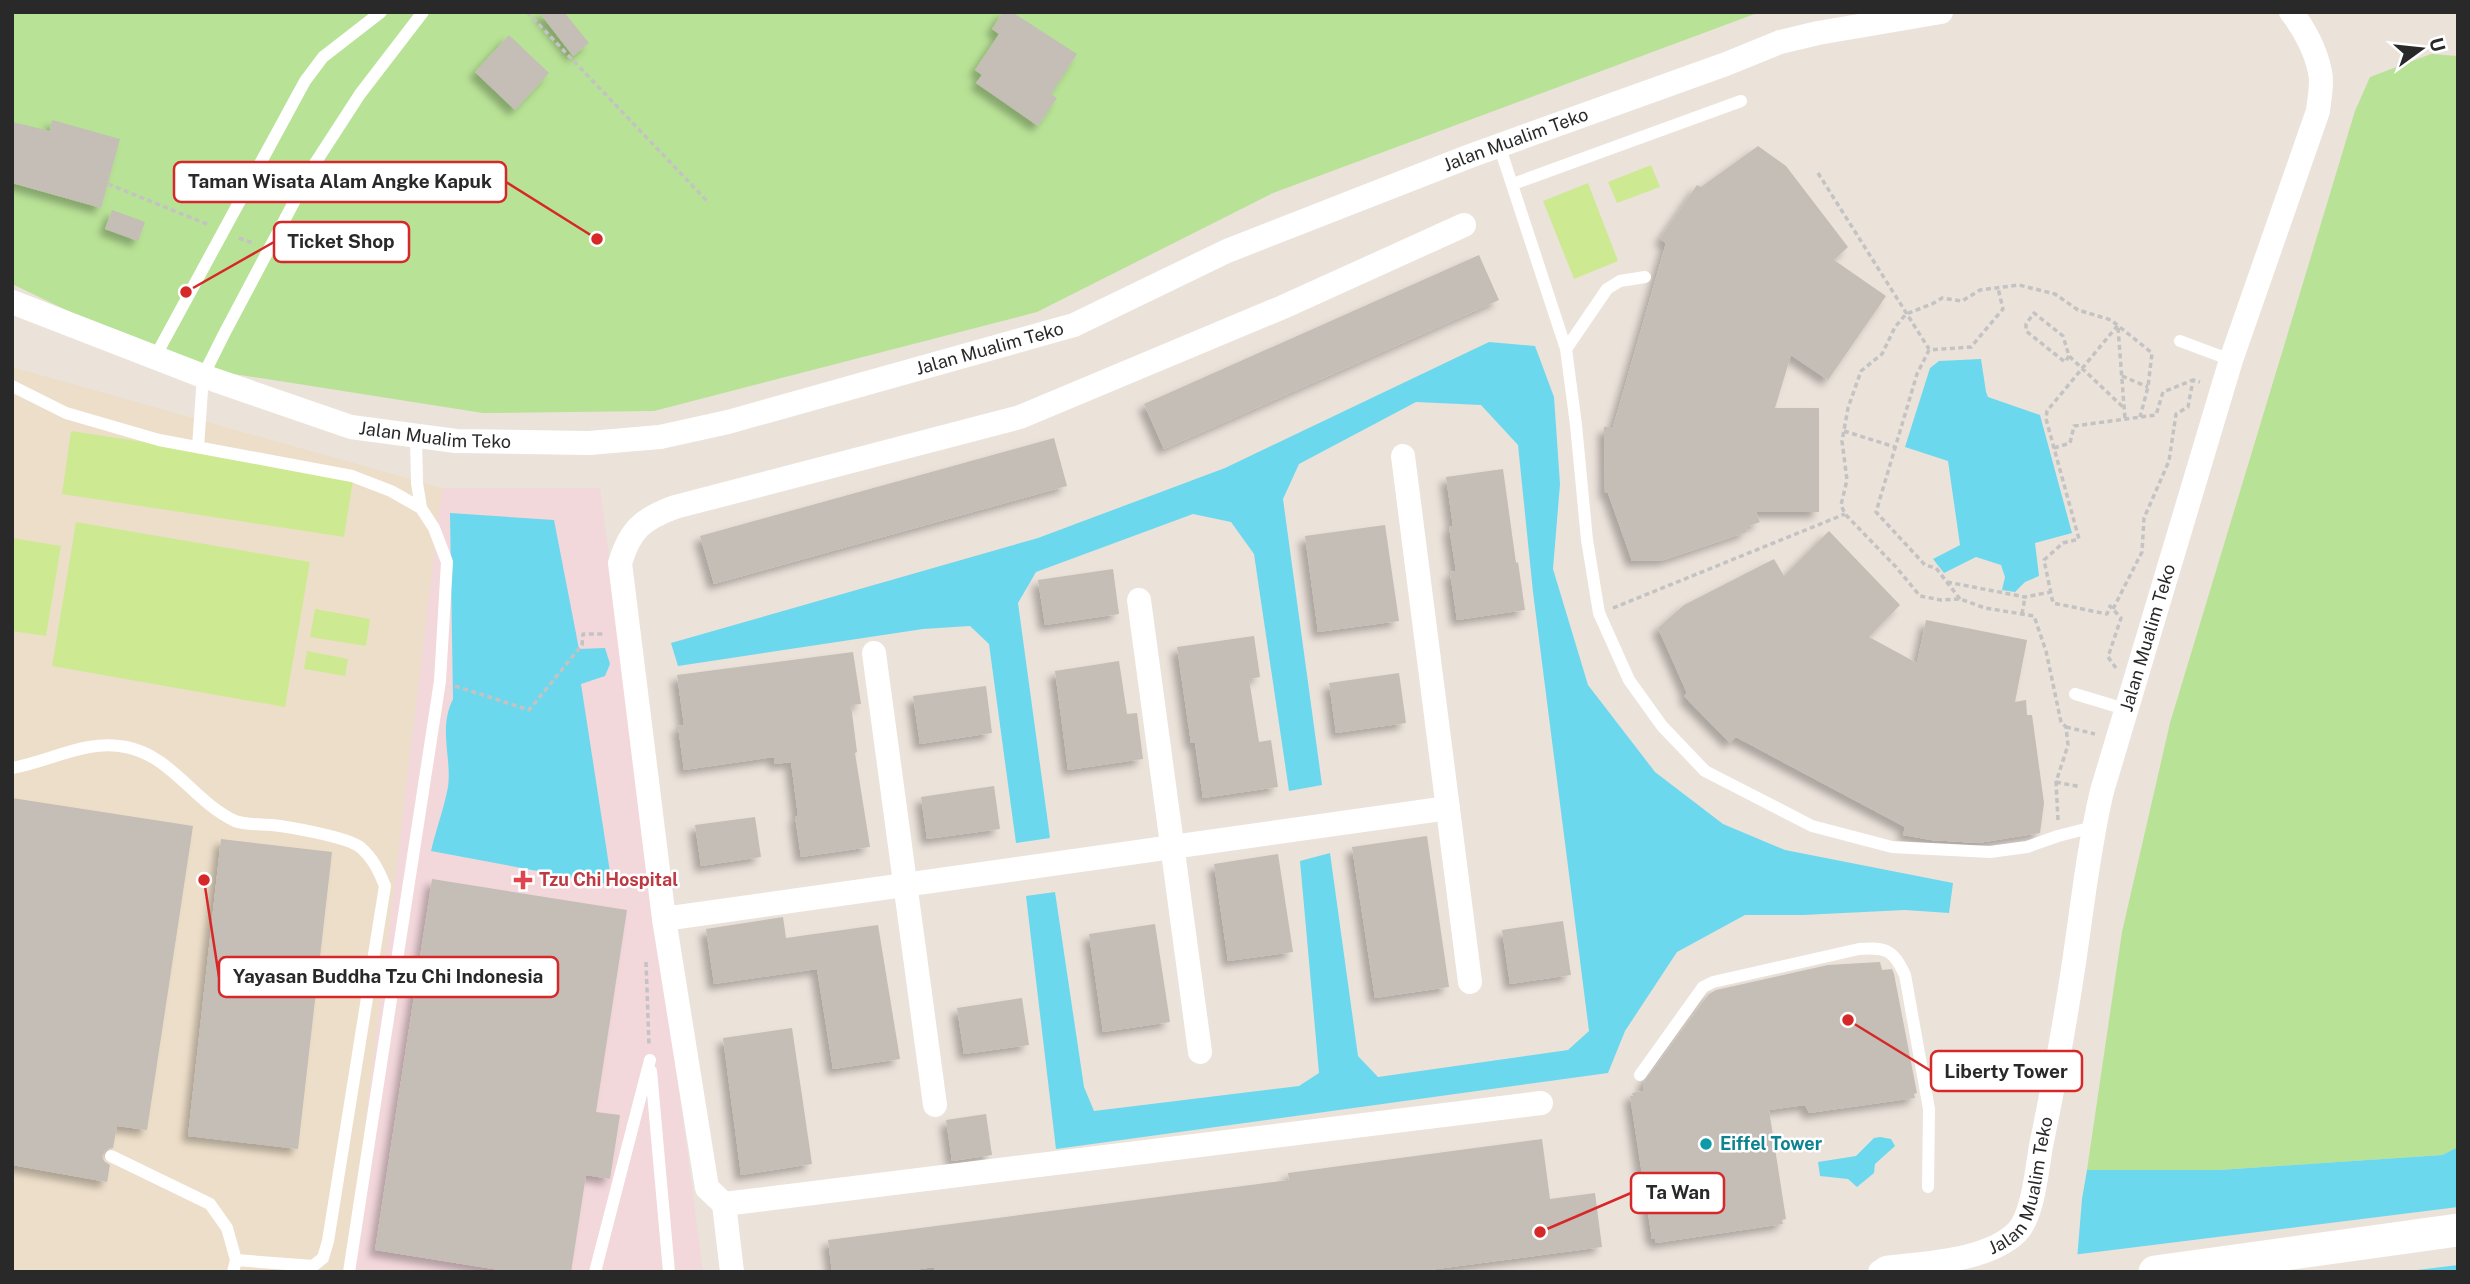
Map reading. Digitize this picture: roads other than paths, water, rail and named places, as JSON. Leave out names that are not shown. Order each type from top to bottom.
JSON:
[{"type":"main road","points":[[2155,1272],[2458,1230]]},
{"type":"street","name":"Jalan Mualim Teko","points":[[12,302],[203,376],[351,427],[456,441],[589,443],[660,437],[728,422],[1074,325],[1227,251],[1499,145],[1780,42],[1941,12]]},
{"type":"street","name":"Jalan Mualim Teko","points":[[1880,1272],[1886,1268],[1959,1259],[1966,1263],[2018,1231],[2029,1209],[2073,970],[2093,828],[2116,739],[2231,360],[2318,111],[2321,74],[2312,47],[2291,12]]},
{"type":"street","points":[[732,1272],[724,1204],[708,1188],[664,919],[620,563],[627,541],[638,527],[656,514],[675,507],[1020,417],[1283,307],[1464,225]]},
{"type":"street","points":[[1403,456],[1470,982]]},
{"type":"street","points":[[1139,600],[1200,1052]]},
{"type":"street","points":[[874,653],[935,1105]]},
{"type":"street","points":[[664,919],[1448,808]]},
{"type":"street","points":[[724,1204],[1541,1103]]},
{"type":"lane","points":[[155,357],[305,81],[323,57],[381,12]]},
{"type":"lane","points":[[198,447],[203,376],[268,250],[318,158],[360,94],[423,12]]},
{"type":"lane","points":[[1513,184],[1741,101]]},
{"type":"lane","points":[[1499,145],[1566,349],[1587,540],[1599,613],[1629,680],[1662,726],[1705,771],[1812,826],[1892,847],[1990,852],[2027,847],[2093,828]]},
{"type":"lane","points":[[1566,349],[1607,289],[1620,282],[1646,276]]},
{"type":"lane","points":[[2180,341],[2231,360]]},
{"type":"lane","points":[[12,386],[66,413],[159,440],[352,476],[391,491],[421,508]]},
{"type":"lane","points":[[349,1272],[440,681],[447,562],[434,528],[421,508],[417,483],[416,436]]},
{"type":"lane","points":[[2074,694],[2128,698]]},
{"type":"lane","points":[[12,768],[31,765],[87,746],[127,747],[164,763],[214,808],[237,822],[294,828],[358,845],[376,863],[385,886],[328,1241],[323,1258],[313,1266],[301,1269],[234,1266],[227,1228],[210,1204],[111,1156]]},
{"type":"lane","points":[[1640,1075],[1703,987],[1713,982],[1846,952],[1876,948],[1889,951],[1897,958],[1905,975],[1929,1109],[1928,1186]]},
{"type":"lane","points":[[596,1272],[650,1060],[669,1272]]},
{"type":"water","points":[[1489,342],[1535,346],[1554,397],[1560,484],[1553,569],[1588,685],[1655,772],[1723,824],[1785,850],[1953,883],[1949,913],[1905,910],[1745,915],[1677,952],[1625,1031],[1608,1073],[1056,1149],[1026,896],[1055,892],[1084,1087],[1094,1111],[1299,1086],[1319,1073],[1300,861],[1330,853],[1358,1056],[1378,1077],[1568,1050],[1589,1031],[1533,592],[1518,445],[1481,405],[1416,402],[1299,464],[1283,499],[1322,785],[1289,791],[1254,554],[1231,522],[1193,514],[1036,572],[1018,603],[1050,838],[1016,843],[989,644],[970,626],[923,629],[678,666],[671,643],[1038,538],[1225,468]]},
{"type":"water","points":[[1981,359],[1988,397],[2040,415],[2072,533],[2035,543],[2039,576],[2025,582],[2015,592],[2002,590],[2005,577],[2001,565],[1976,557],[1944,573],[1933,559],[1960,545],[1948,461],[1905,447],[1930,368],[1939,361]]},
{"type":"water","points":[[450,513],[554,520],[579,649],[605,648],[610,664],[605,676],[581,684],[612,885],[431,851],[449,776],[446,721],[453,699]]},
{"type":"water","points":[[1874,1138],[1891,1139],[1895,1146],[1875,1164],[1874,1173],[1857,1187],[1848,1179],[1820,1176],[1818,1162],[1856,1156]]},
{"type":"water","points":[[2458,1147],[2458,1272],[2076,1272],[2087,1170],[2219,1170],[2442,1155]]},
{"type":"place","name":"Taman Wisata Alam Angke Kapuk","points":[[597,239]]},
{"type":"place","name":"Ticket Shop","points":[[186,292]]},
{"type":"place","name":"Yayasan Buddha Tzu Chi Indonesia","points":[[204,880]]},
{"type":"place","name":"Tzu Chi Hospital","points":[[523,880]]},
{"type":"place","name":"Liberty Tower","points":[[1848,1020]]},
{"type":"place","name":"Eiffel Tower","points":[[1706,1144]]},
{"type":"place","name":"Ta Wan","points":[[1540,1232]]}]
